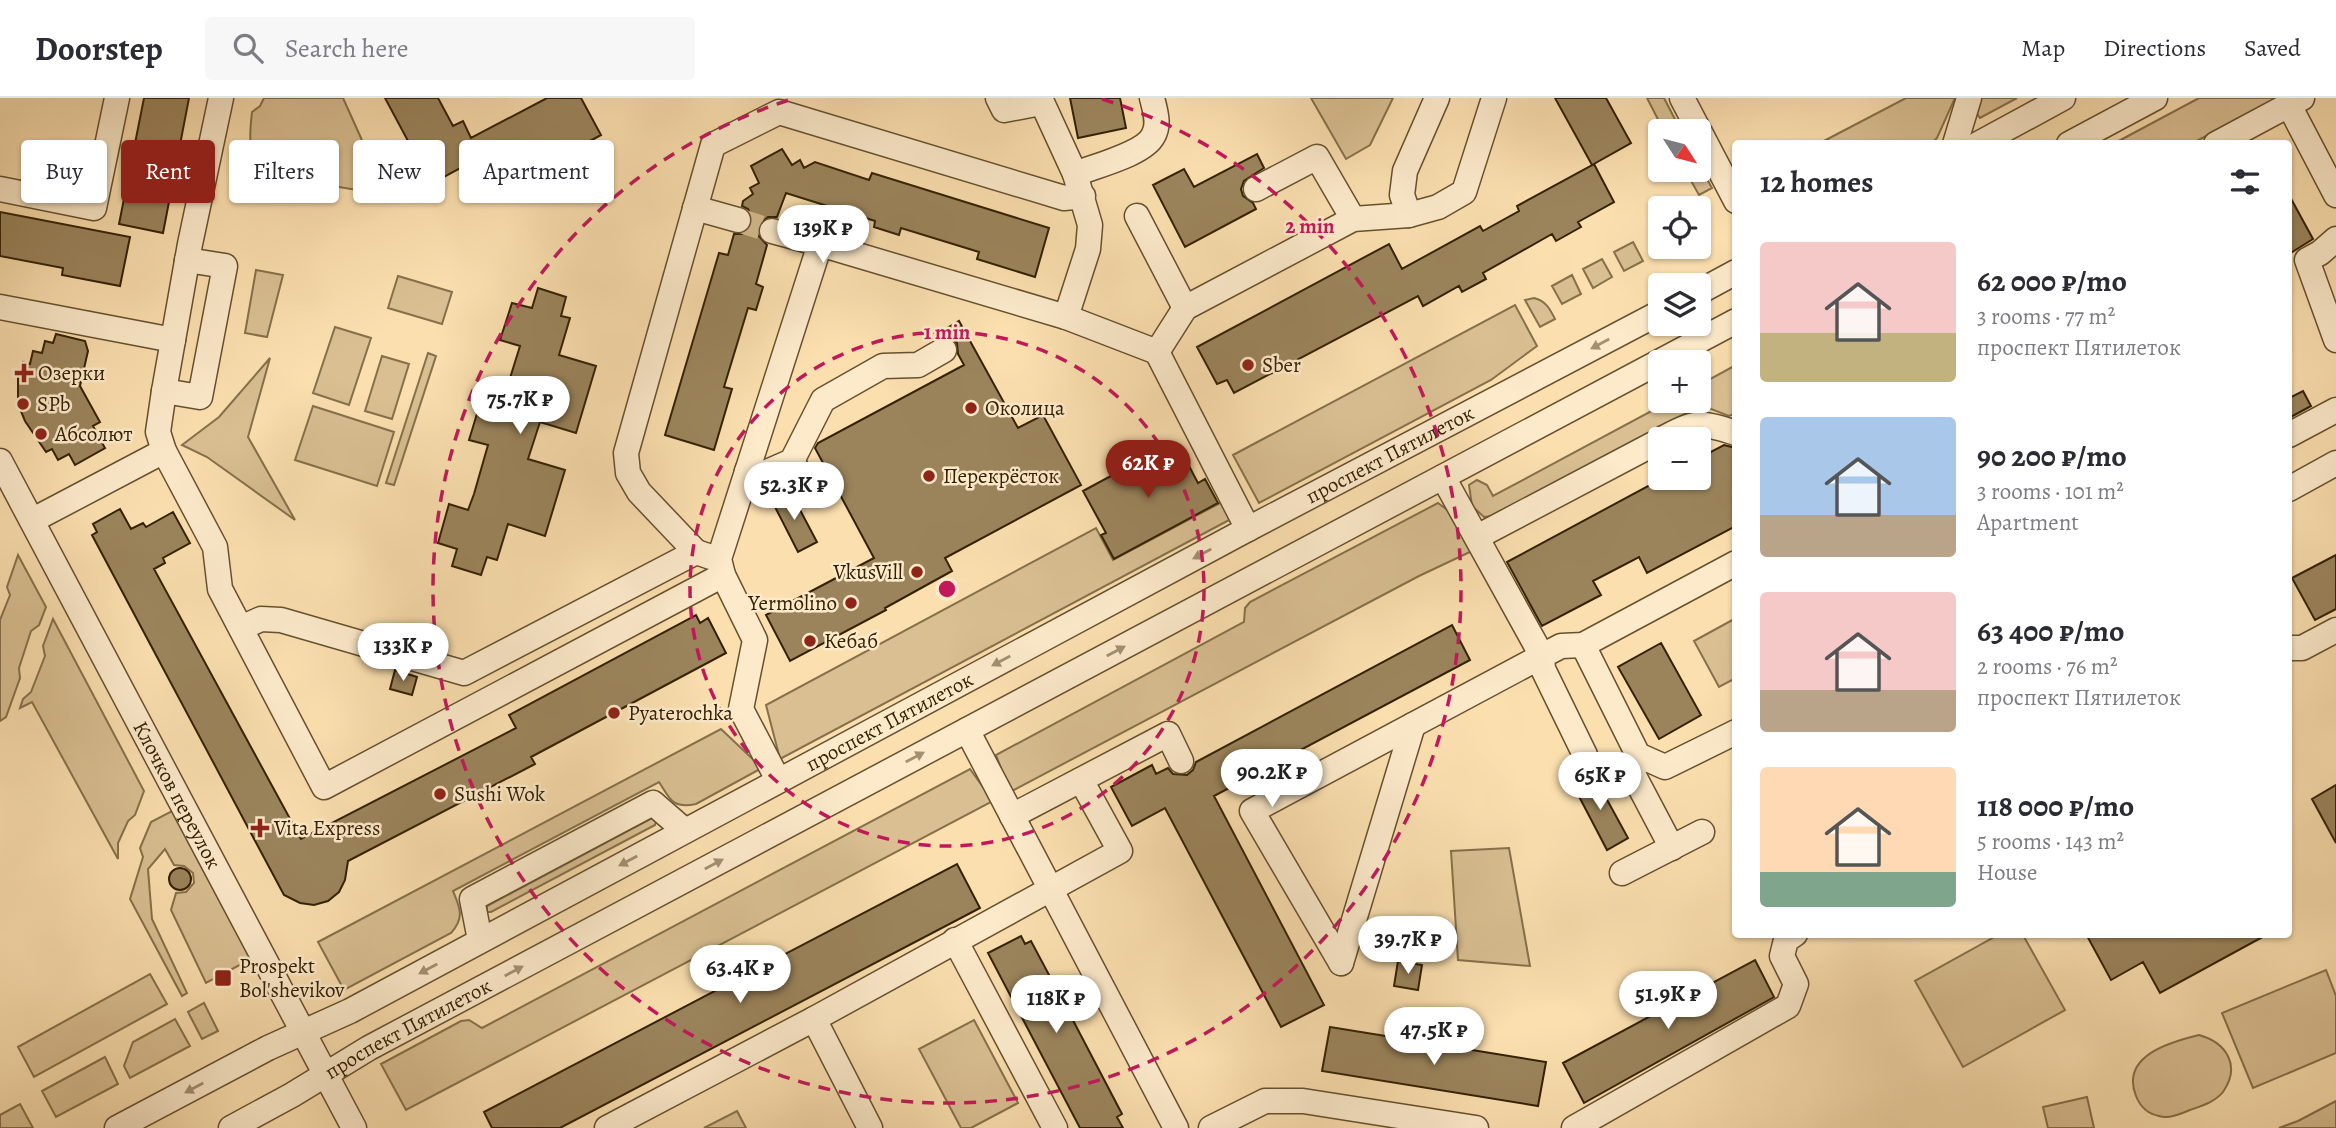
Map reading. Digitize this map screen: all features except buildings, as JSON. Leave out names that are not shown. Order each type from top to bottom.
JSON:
[{"type":"street","points":[[0,189],[94,208],[117,98]]},
{"type":"street","points":[[221,98],[187,260],[158,432],[164,451],[215,547],[220,589],[324,787],[480,705],[713,562],[747,471],[820,244]]},
{"type":"street","points":[[998,98],[1004,110],[1040,101],[1079,185],[1090,226],[1088,249],[1066,317]]},
{"type":"street","points":[[778,780],[741,709],[755,640],[713,562],[639,492],[628,473],[626,453],[713,145],[779,112],[1064,198],[1079,185],[1143,148],[1154,135],[1157,118],[1152,98]]},
{"type":"street","points":[[1409,215],[1402,195],[1405,171],[1437,98]]},
{"type":"street","points":[[1157,352],[1185,308],[1353,219],[1409,215],[1438,207],[1464,192],[1494,98]]},
{"type":"street","points":[[1682,98],[1732,193]]},
{"type":"street","points":[[1956,140],[1969,98]]},
{"type":"street","points":[[1985,140],[2063,98]]},
{"type":"street","points":[[2076,140],[2155,98]]},
{"type":"street","points":[[2223,140],[2295,101],[2336,195]]},
{"type":"street","points":[[1256,189],[1317,157],[1353,219]]},
{"type":"street","points":[[695,208],[738,220]]},
{"type":"street","points":[[1137,216],[1185,308]]},
{"type":"street","points":[[772,231],[1066,317],[1157,352],[1248,529]]},
{"type":"street","points":[[2336,239],[2320,253],[2298,265],[2336,340]]},
{"type":"street","points":[[164,391],[200,397],[225,266],[187,260]]},
{"type":"street","points":[[1711,286],[1732,274]]},
{"type":"street","points":[[0,307],[173,340]]},
{"type":"street","name":"проспект Пятилеток","points":[[117,1128],[302,1032],[350,1011],[1248,529],[1648,319]]},
{"type":"street","name":"проспект Пятилеток","points":[[232,1128],[369,1048],[1732,323]]},
{"type":"street","points":[[747,471],[767,472],[792,461],[823,400],[883,366],[918,365],[944,350]]},
{"type":"street","points":[[2292,433],[2336,410]]},
{"type":"street","points":[[1686,427],[1704,424],[1732,432]]},
{"type":"street","points":[[1477,537],[1648,447]]},
{"type":"street","points":[[33,520],[164,451]]},
{"type":"street","name":"Клочков переулок","points":[[0,460],[354,1128]]},
{"type":"street","points":[[792,461],[809,490]]},
{"type":"street","points":[[2292,487],[2336,463]]},
{"type":"street","points":[[1443,477],[1542,656],[1543,668],[1585,755]]},
{"type":"street","points":[[241,628],[261,619],[281,620],[464,673],[713,562]]},
{"type":"street","points":[[1413,725],[1341,963],[1252,811],[1542,656],[1561,646],[1583,645],[1732,565]]},
{"type":"street","points":[[2292,648],[2302,648],[2336,630]]},
{"type":"street","points":[[1583,645],[1638,755],[1665,767],[1732,734]]},
{"type":"street","points":[[464,673],[480,705]]},
{"type":"street","points":[[967,730],[1176,1128]]},
{"type":"street","points":[[1012,816],[1168,734],[1181,761]]},
{"type":"street","points":[[1638,755],[1633,774],[1672,848]]},
{"type":"street","points":[[607,1128],[814,1019],[1120,851],[1081,780]]},
{"type":"street","points":[[480,940],[472,899],[653,803],[684,831]]},
{"type":"street","points":[[1622,873],[1702,832]]},
{"type":"street","points":[[1574,1128],[1788,1006],[1796,984],[1782,956],[1786,940],[1789,938]]},
{"type":"street","points":[[955,940],[1055,1128]]},
{"type":"street","points":[[814,1019],[870,1128]]},
{"type":"street","points":[[1212,1128],[1265,1101],[1303,1101],[1386,1121],[1476,1128]]},
{"type":"shaded area","points":[[264,98],[343,98],[362,140],[353,140],[353,189],[339,187],[339,140],[250,140],[252,112],[260,106]]},
{"type":"shaded area","points":[[1311,98],[1393,98],[1370,145],[1346,159]]},
{"type":"shaded area","points":[[1647,98],[1664,98],[1675,119],[1658,119]]},
{"type":"shaded area","points":[[1906,98],[1955,98],[1935,140],[1826,140]]},
{"type":"shaded area","points":[[1980,98],[2017,98],[1980,118],[1975,111]]},
{"type":"shaded area","points":[[2199,98],[2278,98],[2199,140],[2120,140]]},
{"type":"shaded area","points":[[1692,182],[1709,182],[1712,188],[1699,195]]},
{"type":"shaded area","points":[[1633,242],[1643,261],[1624,271],[1614,252]]},
{"type":"shaded area","points":[[1602,259],[1612,277],[1593,288],[1583,269]]},
{"type":"shaded area","points":[[256,270],[283,275],[267,337],[245,333]]},
{"type":"shaded area","points":[[1572,275],[1581,294],[1562,304],[1552,286]]},
{"type":"shaded area","points":[[398,276],[452,292],[442,324],[388,308]]},
{"type":"shaded area","points":[[1534,298],[1545,303],[1555,319],[1540,327],[1525,300]]},
{"type":"shaded area","points":[[1515,305],[1537,346],[1491,380],[1259,503],[1233,455]]},
{"type":"shaded area","points":[[335,327],[371,338],[349,405],[313,393]]},
{"type":"shaded area","points":[[428,353],[436,356],[394,485],[386,483]]},
{"type":"shaded area","points":[[382,356],[409,364],[392,419],[365,411]]},
{"type":"shaded area","points":[[270,358],[248,437],[295,520],[207,457],[182,445],[219,417]]},
{"type":"shaded area","points":[[1732,367],[1732,415],[1711,409],[1711,379]]},
{"type":"shaded area","points":[[313,406],[394,432],[377,486],[295,460]]},
{"type":"shaded area","points":[[1648,413],[1687,413],[1660,427],[1648,427],[1648,434],[1493,516],[1484,517],[1472,506],[1469,485],[1477,480],[1487,485],[1493,496]]},
{"type":"shaded area","points":[[1222,502],[1231,519],[780,759],[766,705],[1096,528],[1113,560]]},
{"type":"shaded area","points":[[1438,503],[1453,514],[1472,551],[1419,576],[1010,792],[996,755],[1244,622],[1245,608],[1250,602]]},
{"type":"shaded area","points":[[18,555],[46,607],[39,625],[31,631],[19,668],[20,678],[6,717],[0,721],[0,620],[10,595],[7,587]]},
{"type":"shaded area","points":[[53,619],[144,791],[135,815],[128,821],[118,843],[118,859],[32,702],[20,708],[23,699],[31,692],[45,656],[43,646]]},
{"type":"shaded area","points":[[1732,620],[1732,680],[1719,687],[1694,641]]},
{"type":"shaded area","points":[[721,729],[762,768],[696,804],[677,804],[659,782],[453,891],[460,917],[451,933],[344,990],[318,942]]},
{"type":"shaded area","points":[[970,769],[993,801],[406,1110],[381,1064],[461,1021],[469,1020],[482,1028]]},
{"type":"shaded area","points":[[172,811],[251,959],[206,983],[171,910],[176,893],[186,892],[194,883],[193,873],[184,866],[174,865],[165,849],[148,869],[152,919],[187,993],[182,996],[130,899],[143,857],[140,848],[151,822]]},
{"type":"shaded area","points":[[652,818],[656,821],[655,825],[487,912],[487,906]]},
{"type":"shaded area","points":[[1509,848],[1530,966],[1458,960],[1451,851]]},
{"type":"shaded area","points":[[1993,938],[2025,938],[2065,1010],[1963,1067],[1915,981]]},
{"type":"shaded area","points":[[2326,970],[2336,996],[2336,1053],[2253,1088],[2222,1013]]},
{"type":"shaded area","points":[[150,974],[167,1004],[34,1077],[18,1047]]},
{"type":"shaded area","points":[[204,1003],[218,1031],[202,1039],[188,1012]]},
{"type":"shaded area","points":[[175,1019],[190,1046],[130,1078],[124,1066],[133,1042]]},
{"type":"shaded area","points":[[974,1020],[1018,1103],[971,1128],[961,1128],[919,1049]]},
{"type":"shaded area","points":[[2199,1035],[2217,1044],[2228,1057],[2231,1073],[2223,1092],[2208,1103],[2175,1116],[2163,1117],[2148,1111],[2138,1100],[2133,1082],[2141,1061],[2162,1047]]},
{"type":"shaded area","points":[[105,1057],[118,1084],[56,1117],[42,1091]]},
{"type":"shaded area","points":[[2087,1097],[2094,1128],[2048,1128],[2043,1107]]},
{"type":"shaded area","points":[[2336,1101],[2336,1128],[2279,1128],[2298,1121]]},
{"type":"shaded area","points":[[20,1104],[33,1128],[0,1128],[0,1115]]},
{"type":"shaded area","points":[[737,1111],[746,1128],[704,1128]]},
{"type":"tunnel","points":[[738,220],[772,231]]},
{"type":"place","name":"Sber","points":[[1248,365]]},
{"type":"place","name":"Озерки","points":[[24,373]]},
{"type":"place","name":"SPb","points":[[23,404]]},
{"type":"place","name":"Околица","points":[[971,408]]},
{"type":"place","name":"Абсолют","points":[[41,434]]},
{"type":"place","name":"Перекрёсток","points":[[929,476]]},
{"type":"place","name":"VkusVill","points":[[917,572]]},
{"type":"place","name":"Yermolino","points":[[851,603]]},
{"type":"place","name":"Кебаб","points":[[810,641]]},
{"type":"place","name":"Pyaterochka","points":[[614,713]]},
{"type":"place","name":"Sushi Wok","points":[[440,794]]},
{"type":"place","name":"Vita Express","points":[[260,828]]},
{"type":"place","name":"Prospekt Bol'shevikov","points":[[223,978]]}]
